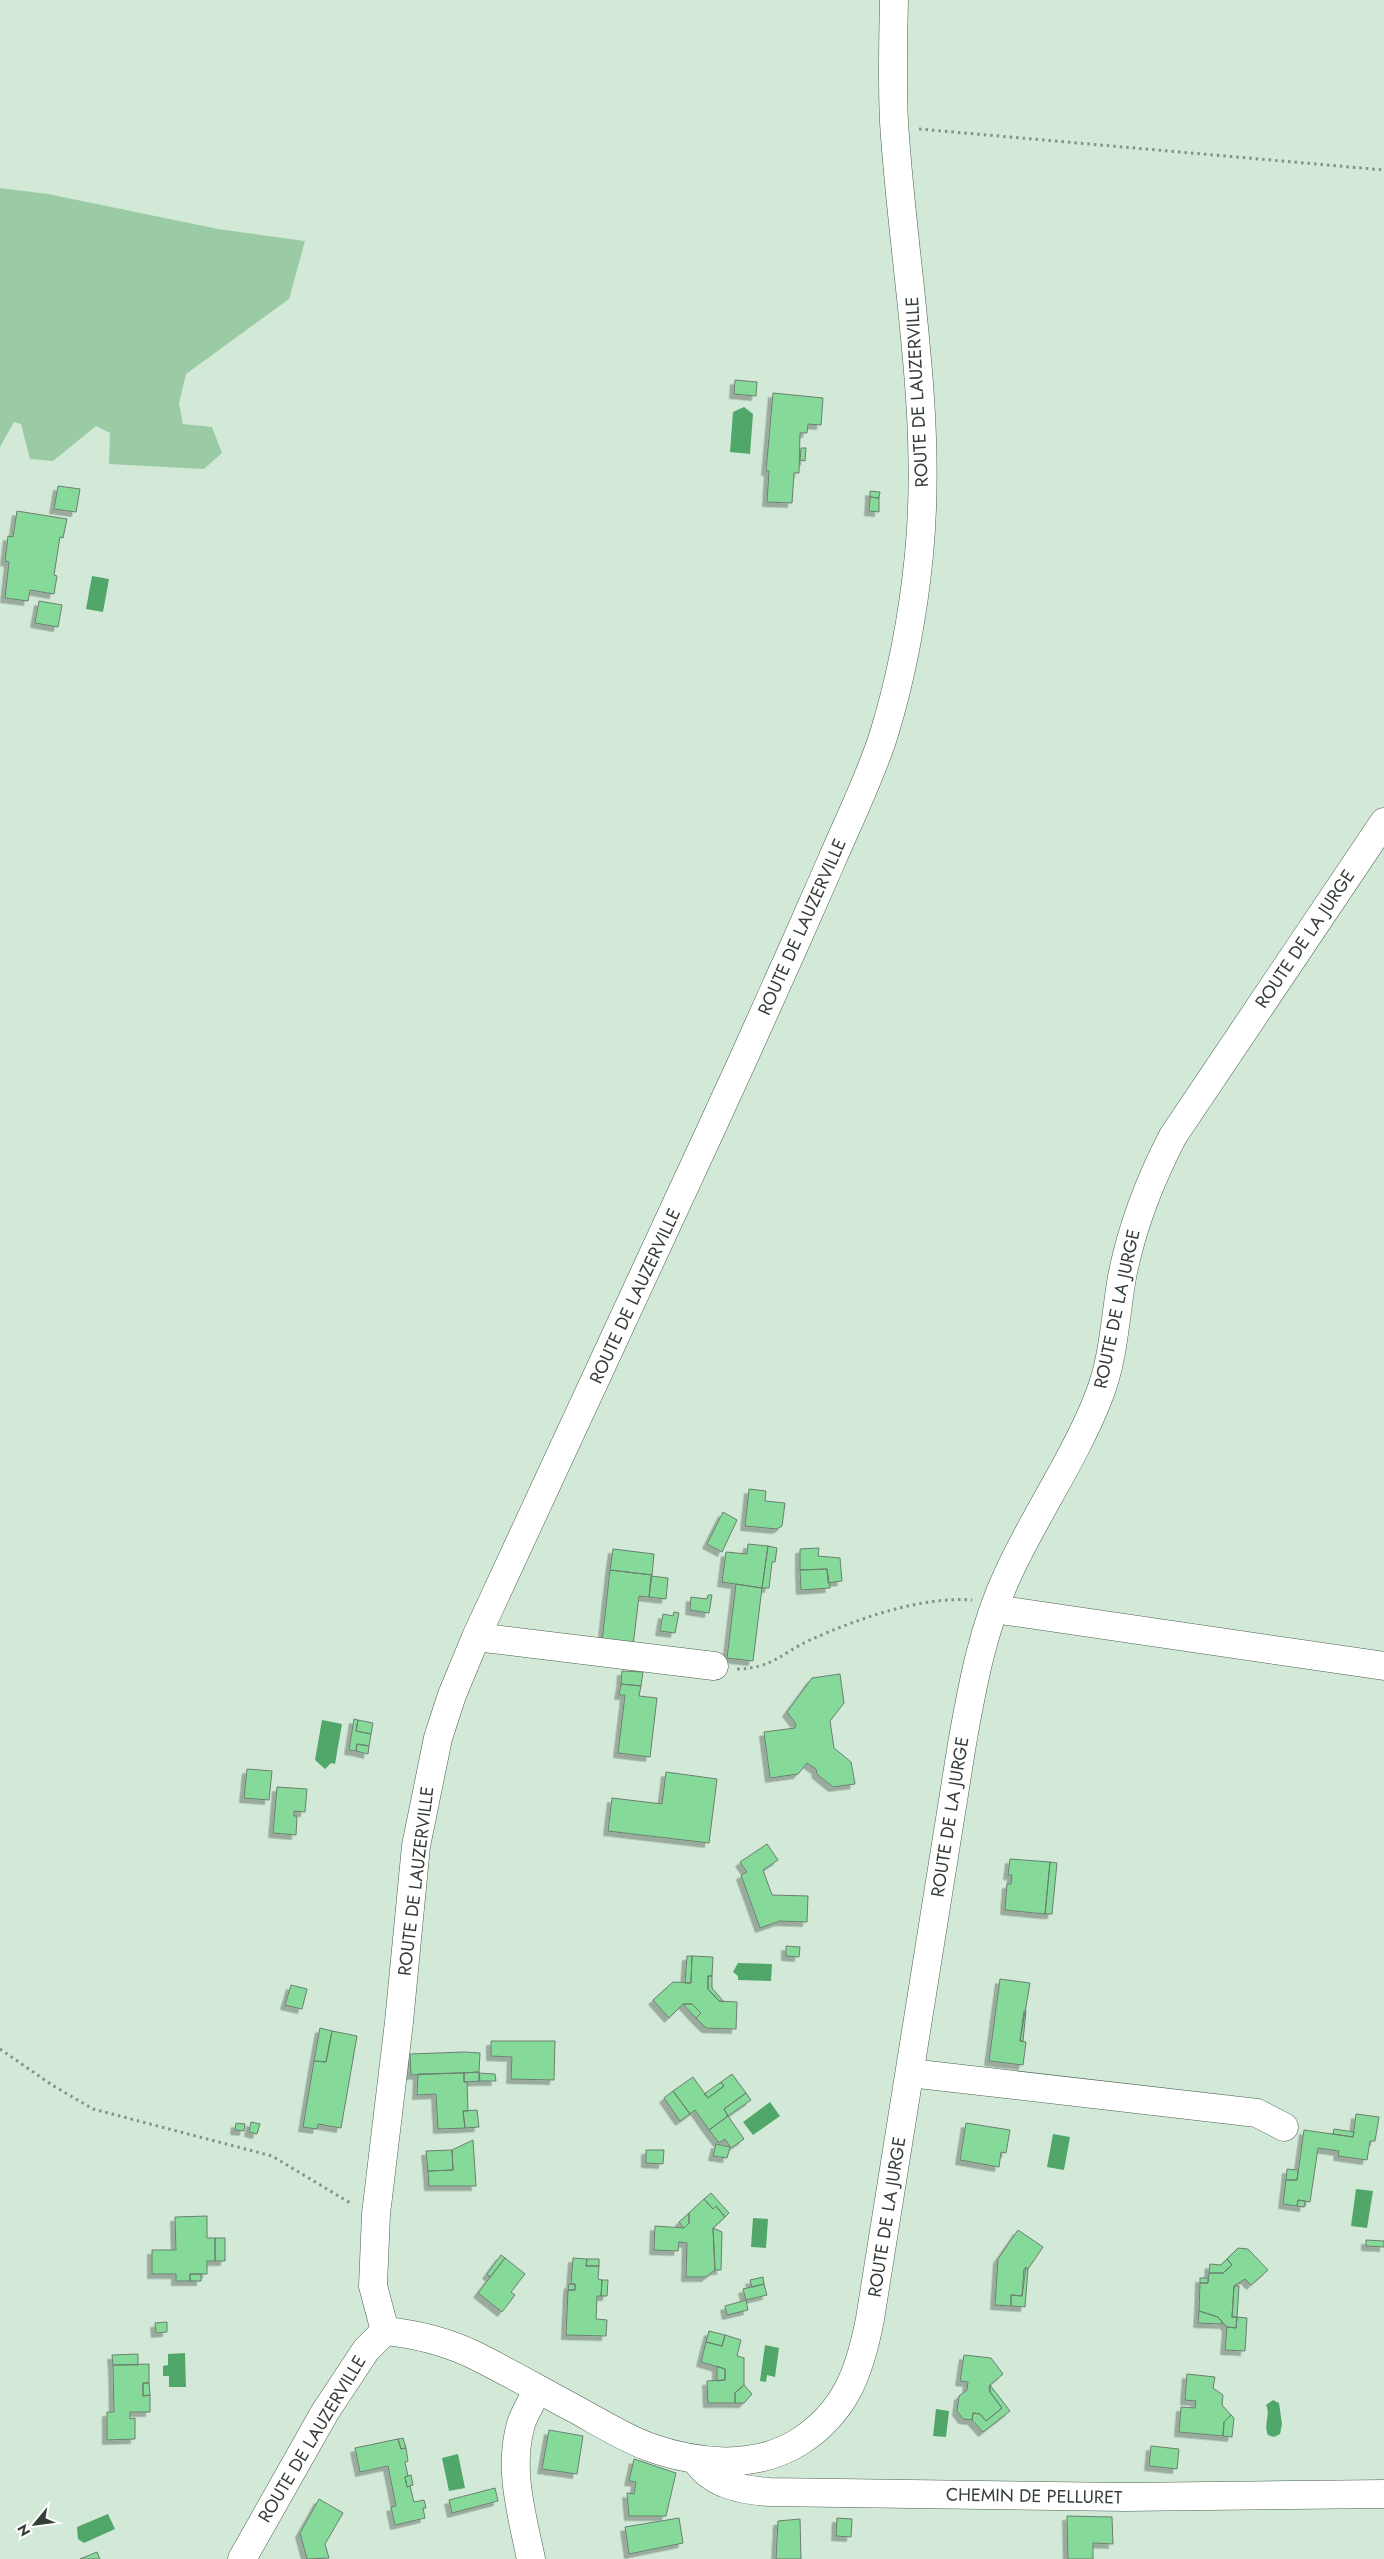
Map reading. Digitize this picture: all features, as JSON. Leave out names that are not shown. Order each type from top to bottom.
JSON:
[{"type":"street","name":"ROUTE DE LAUZERVILLE","points":[[242,2559],[325,2412],[366,2350],[385,2332],[373,2286],[376,2214],[400,2022],[416,1846],[438,1738],[452,1695],[476,1637],[765,1011],[860,796],[882,739],[898,683],[912,608],[919,553],[923,492],[923,438],[920,367],[895,127],[892,74],[894,0]]},
{"type":"street","name":"ROUTE DE LA JURGE","points":[[385,2332],[410,2334],[470,2354],[649,2447],[696,2459],[720,2462],[745,2461],[769,2455],[792,2446],[827,2420],[852,2385],[864,2352],[870,2319],[962,1744],[981,1652],[994,1609],[1025,1537],[1080,1440],[1100,1394],[1110,1358],[1130,1238],[1153,1173],[1179,1128],[1384,822]]},
{"type":"street","points":[[994,1609],[1384,1666]]},
{"type":"street","points":[[476,1637],[714,1666]]},
{"type":"street","points":[[910,2073],[1257,2113],[1284,2127]]},
{"type":"street","points":[[531,2559],[518,2498],[516,2456],[522,2424],[538,2389]]},
{"type":"street","name":"CHEMIN DE PELLURET","points":[[696,2459],[703,2471],[723,2483],[743,2490],[769,2492],[1125,2497],[1384,2494]]},
{"type":"path","points":[[895,127],[1384,170]]},
{"type":"path","points":[[714,1666],[753,1668],[773,1663],[809,1641],[844,1627],[930,1601],[956,1599],[979,1601],[994,1609]]},
{"type":"path","points":[[0,2049],[52,2085],[93,2109],[272,2156],[340,2196],[366,2214],[376,2214]]},
{"type":"shaded area","points":[[0,188],[48,194],[218,229],[305,241],[289,299],[186,374],[179,403],[183,424],[212,427],[222,453],[204,469],[109,464],[110,433],[96,426],[53,461],[30,459],[21,424],[14,422],[0,447]]},
{"type":"shaded area","points":[[744,407],[753,414],[750,454],[730,452],[733,412]]},
{"type":"shaded area","points":[[92,576],[109,579],[103,612],[86,609]]},
{"type":"shaded area","points":[[322,1720],[342,1724],[335,1764],[331,1763],[325,1769],[315,1760]]},
{"type":"shaded area","points":[[738,1963],[772,1964],[771,1981],[738,1980],[738,1976],[733,1972]]},
{"type":"shaded area","points":[[770,2102],[780,2116],[753,2135],[743,2122]]},
{"type":"shaded area","points":[[1053,2134],[1070,2137],[1064,2170],[1047,2167]]},
{"type":"shaded area","points":[[1356,2189],[1373,2191],[1367,2228],[1351,2226]]},
{"type":"shaded area","points":[[753,2218],[768,2219],[766,2248],[751,2247]]},
{"type":"shaded area","points":[[765,2345],[779,2348],[775,2377],[767,2375],[766,2382],[760,2381]]},
{"type":"shaded area","points":[[185,2353],[186,2387],[169,2387],[169,2376],[163,2376],[163,2366],[168,2365],[168,2354]]},
{"type":"shaded area","points":[[1273,2400],[1279,2403],[1282,2424],[1280,2434],[1274,2437],[1268,2435],[1266,2427],[1268,2412],[1266,2405]]},
{"type":"shaded area","points":[[936,2409],[949,2411],[946,2437],[933,2436]]},
{"type":"shaded area","points":[[458,2454],[465,2488],[449,2491],[442,2458]]},
{"type":"shaded area","points":[[108,2514],[115,2529],[84,2543],[78,2539],[77,2527]]},
{"type":"building","points":[[735,380],[757,382],[756,396],[734,394]]},
{"type":"building","points":[[773,393],[823,398],[821,425],[808,424],[807,433],[800,433],[799,473],[794,473],[792,503],[767,502],[769,471],[766,471]]},
{"type":"building","points":[[801,448],[806,448],[805,461],[800,460]]},
{"type":"building","points":[[58,486],[80,489],[76,512],[54,509]]},
{"type":"building","points":[[870,491],[880,492],[879,498],[870,497]]},
{"type":"building","points":[[870,497],[879,498],[879,512],[869,511]]},
{"type":"building","points":[[17,511],[67,519],[63,538],[60,537],[54,575],[57,576],[54,594],[30,590],[28,601],[5,598],[9,562],[5,561],[8,536],[13,537]]},
{"type":"building","points":[[39,601],[62,605],[58,627],[35,623]]},
{"type":"building","points":[[749,1489],[766,1491],[765,1501],[785,1503],[782,1526],[777,1529],[745,1526]]},
{"type":"building","points":[[723,1512],[737,1520],[722,1552],[707,1544]]},
{"type":"building","points":[[748,1544],[768,1546],[762,1588],[722,1582],[726,1552],[747,1554]]},
{"type":"building","points":[[768,1546],[777,1548],[775,1562],[772,1562],[769,1588],[762,1588]]},
{"type":"building","points":[[819,1548],[818,1556],[840,1558],[842,1581],[828,1583],[827,1569],[800,1570],[800,1549]]},
{"type":"building","points":[[613,1549],[654,1554],[652,1575],[610,1570]]},
{"type":"building","points":[[827,1569],[830,1588],[801,1590],[800,1570]]},
{"type":"building","points":[[610,1570],[652,1575],[649,1597],[639,1596],[633,1646],[602,1642]]},
{"type":"building","points":[[651,1576],[668,1578],[666,1599],[649,1597]]},
{"type":"building","points":[[736,1584],[762,1588],[753,1661],[727,1658]]},
{"type":"building","points":[[708,1595],[712,1595],[709,1613],[690,1610],[691,1597],[707,1599]]},
{"type":"building","points":[[674,1612],[679,1613],[675,1633],[660,1631],[663,1614],[673,1616]]},
{"type":"building","points":[[622,1671],[643,1672],[641,1686],[621,1684]]},
{"type":"building","points":[[840,1674],[844,1703],[830,1721],[834,1748],[851,1762],[855,1784],[833,1787],[817,1774],[816,1769],[807,1763],[798,1774],[770,1778],[764,1732],[795,1728],[796,1724],[787,1712],[812,1678]]},
{"type":"building","points":[[621,1684],[641,1686],[639,1696],[657,1698],[650,1757],[618,1753],[625,1695],[619,1695]]},
{"type":"building","points":[[354,1719],[358,1720],[356,1731],[371,1734],[369,1746],[357,1744],[356,1751],[349,1750]]},
{"type":"building","points":[[358,1720],[373,1723],[371,1734],[356,1731]]},
{"type":"building","points":[[357,1744],[369,1746],[368,1754],[356,1751]]},
{"type":"building","points":[[247,1769],[272,1771],[269,1800],[244,1798]]},
{"type":"building","points":[[666,1772],[717,1779],[709,1843],[608,1831],[612,1798],[662,1804]]},
{"type":"building","points":[[277,1787],[307,1789],[305,1812],[294,1811],[294,1816],[297,1816],[296,1835],[273,1833]]},
{"type":"building","points":[[767,1844],[778,1860],[763,1870],[772,1895],[808,1896],[807,1922],[780,1921],[760,1928],[741,1875],[747,1872],[740,1862]]},
{"type":"building","points":[[1010,1859],[1050,1862],[1045,1914],[1005,1910],[1007,1884],[1011,1884],[1012,1875],[1008,1875]]},
{"type":"building","points":[[1050,1862],[1057,1863],[1052,1914],[1045,1914]]},
{"type":"building","points":[[786,1946],[800,1947],[799,1957],[786,1956]]},
{"type":"building","points":[[687,1956],[692,1956],[691,1983],[685,1983]]},
{"type":"building","points":[[692,1956],[713,1957],[712,1976],[708,1976],[708,1989],[719,2001],[737,2002],[736,2029],[706,2028],[696,2018],[701,2013],[692,2004],[683,2004],[669,2018],[653,2000],[673,1982],[691,1983]]},
{"type":"building","points":[[708,1976],[712,1976],[712,1988],[724,2002],[719,2001],[708,1989]]},
{"type":"building","points":[[1000,1979],[1030,1983],[1020,2041],[1026,2042],[1023,2065],[989,2061]]},
{"type":"building","points":[[291,1985],[307,1989],[302,2009],[285,2005]]},
{"type":"building","points":[[683,2004],[692,2004],[701,2013],[696,2018]]},
{"type":"building","points":[[1024,2011],[1026,2011],[1023,2041],[1020,2041]]},
{"type":"building","points":[[320,2028],[332,2031],[326,2062],[314,2061]]},
{"type":"building","points":[[332,2031],[357,2036],[341,2128],[318,2124],[317,2129],[303,2127],[314,2061],[326,2062]]},
{"type":"building","points":[[491,2041],[555,2041],[554,2080],[511,2079],[512,2057],[491,2056]]},
{"type":"building","points":[[480,2053],[479,2072],[411,2075],[410,2054]]},
{"type":"building","points":[[479,2072],[480,2081],[464,2082],[464,2073]]},
{"type":"building","points":[[464,2073],[464,2082],[467,2082],[468,2111],[463,2111],[465,2128],[438,2129],[436,2094],[417,2095],[418,2074]]},
{"type":"building","points":[[479,2073],[495,2074],[496,2081],[479,2081]]},
{"type":"building","points":[[732,2074],[746,2093],[724,2109],[728,2116],[709,2130],[695,2110],[690,2114],[673,2091],[693,2077],[708,2098],[724,2086],[721,2082]]},
{"type":"building","points":[[721,2082],[724,2086],[708,2098],[704,2094]]},
{"type":"building","points":[[673,2091],[690,2114],[680,2121],[664,2098]]},
{"type":"building","points":[[746,2093],[751,2100],[728,2116],[724,2109]]},
{"type":"building","points":[[477,2110],[479,2127],[465,2128],[463,2111]]},
{"type":"building","points":[[1356,2114],[1379,2117],[1375,2141],[1370,2141],[1367,2160],[1338,2156],[1339,2151],[1318,2148],[1310,2202],[1298,2200],[1297,2206],[1283,2204],[1286,2180],[1297,2180],[1304,2130],[1353,2137]]},
{"type":"building","points":[[728,2116],[744,2139],[731,2148],[725,2139],[719,2143],[709,2130]]},
{"type":"building","points":[[251,2122],[260,2124],[257,2134],[249,2132]]},
{"type":"building","points":[[236,2123],[245,2124],[244,2131],[235,2130]]},
{"type":"building","points":[[966,2123],[1010,2130],[1006,2153],[1001,2152],[999,2167],[960,2160]]},
{"type":"building","points":[[1334,2129],[1354,2132],[1353,2137],[1333,2134]]},
{"type":"building","points":[[473,2140],[476,2186],[429,2186],[428,2171],[453,2170],[452,2150]]},
{"type":"building","points":[[716,2144],[730,2147],[727,2158],[713,2156]]},
{"type":"building","points":[[452,2150],[453,2170],[428,2171],[426,2151]]},
{"type":"building","points":[[646,2150],[664,2150],[663,2164],[646,2163]]},
{"type":"building","points":[[1287,2169],[1298,2170],[1297,2180],[1286,2180]]},
{"type":"building","points":[[711,2193],[729,2213],[725,2217],[716,2206],[713,2209],[704,2199]]},
{"type":"building","points":[[704,2199],[713,2209],[716,2206],[725,2217],[713,2228],[715,2270],[706,2277],[686,2277],[687,2243],[679,2242],[678,2251],[654,2250],[655,2226],[684,2228],[689,2223],[689,2213]]},
{"type":"building","points":[[1298,2200],[1305,2201],[1304,2207],[1297,2206]]},
{"type":"building","points":[[689,2213],[689,2223],[684,2228],[679,2222]]},
{"type":"building","points":[[207,2216],[207,2238],[215,2238],[215,2261],[207,2261],[207,2274],[190,2274],[190,2281],[176,2281],[176,2274],[152,2274],[152,2250],[176,2250],[175,2217]]},
{"type":"building","points":[[713,2228],[722,2232],[721,2270],[715,2270]]},
{"type":"building","points":[[1018,2230],[1043,2247],[1028,2269],[1026,2267],[1024,2269],[1022,2296],[1011,2295],[1011,2306],[995,2305],[998,2259]]},
{"type":"building","points":[[215,2238],[225,2238],[225,2261],[215,2261]]},
{"type":"building","points":[[1366,2240],[1384,2241],[1384,2247],[1366,2246]]},
{"type":"building","points":[[1238,2248],[1248,2249],[1268,2270],[1251,2285],[1245,2279],[1234,2286],[1232,2317],[1237,2317],[1236,2328],[1227,2327],[1218,2317],[1199,2311],[1200,2283],[1208,2283],[1209,2273],[1223,2273],[1232,2265],[1227,2259]]},
{"type":"building","points":[[501,2255],[505,2258],[490,2277],[487,2274]]},
{"type":"building","points":[[505,2258],[525,2274],[511,2292],[515,2295],[502,2312],[478,2293]]},
{"type":"building","points":[[573,2258],[587,2259],[586,2266],[599,2266],[598,2279],[602,2280],[601,2296],[597,2296],[596,2319],[607,2320],[606,2336],[566,2335],[568,2290],[575,2290],[575,2284],[571,2284]]},
{"type":"building","points":[[587,2259],[599,2259],[599,2266],[586,2266]]},
{"type":"building","points":[[1227,2259],[1232,2265],[1223,2273],[1209,2273],[1210,2264],[1221,2265]]},
{"type":"building","points":[[1026,2267],[1028,2269],[1025,2307],[1011,2306],[1011,2295],[1022,2296]]},
{"type":"building","points":[[190,2274],[201,2274],[201,2281],[190,2281]]},
{"type":"building","points":[[763,2277],[764,2284],[752,2287],[750,2280]]},
{"type":"building","points":[[1200,2278],[1208,2278],[1208,2283],[1200,2283]]},
{"type":"building","points":[[602,2280],[608,2280],[607,2296],[601,2296]]},
{"type":"building","points":[[569,2284],[575,2284],[575,2290],[568,2290]]},
{"type":"building","points":[[764,2284],[767,2295],[746,2300],[743,2289]]},
{"type":"building","points":[[1234,2286],[1239,2286],[1237,2317],[1232,2317]]},
{"type":"building","points":[[746,2300],[748,2310],[727,2315],[725,2306]]},
{"type":"building","points":[[1199,2311],[1218,2317],[1223,2324],[1198,2323]]},
{"type":"building","points":[[1237,2317],[1247,2318],[1245,2351],[1225,2350],[1227,2327],[1236,2328]]},
{"type":"building","points":[[167,2322],[167,2332],[156,2333],[155,2323]]},
{"type":"building","points":[[709,2331],[725,2335],[722,2346],[706,2342]]},
{"type":"building","points":[[725,2335],[741,2340],[737,2356],[744,2358],[744,2385],[735,2393],[735,2403],[708,2403],[707,2381],[725,2380],[725,2369],[701,2362],[706,2342],[722,2346]]},
{"type":"building","points":[[138,2354],[138,2365],[113,2365],[112,2355]]},
{"type":"building","points":[[964,2355],[991,2358],[1003,2374],[989,2386],[990,2392],[1002,2408],[986,2421],[980,2414],[973,2413],[972,2420],[963,2419],[957,2411],[959,2396],[967,2390],[968,2382],[960,2381]]},
{"type":"building","points":[[149,2364],[149,2383],[143,2383],[143,2396],[150,2395],[150,2412],[130,2412],[130,2419],[135,2418],[135,2439],[107,2440],[107,2412],[114,2412],[113,2365]]},
{"type":"building","points":[[717,2366],[725,2369],[725,2380],[717,2381]]},
{"type":"building","points":[[1187,2374],[1215,2377],[1213,2388],[1223,2395],[1222,2405],[1231,2415],[1224,2422],[1223,2436],[1179,2432],[1181,2407],[1195,2408],[1196,2401],[1185,2400]]},
{"type":"building","points":[[143,2383],[149,2383],[150,2395],[143,2396]]},
{"type":"building","points":[[744,2385],[752,2394],[744,2403],[735,2403],[735,2393]]},
{"type":"building","points":[[990,2385],[1010,2411],[983,2432],[972,2420],[973,2413],[980,2414],[986,2421],[1002,2408],[990,2392]]},
{"type":"building","points":[[1231,2415],[1234,2418],[1232,2437],[1223,2436],[1224,2422]]},
{"type":"building","points":[[549,2430],[583,2436],[577,2474],[542,2469]]},
{"type":"building","points":[[403,2438],[406,2448],[401,2449],[398,2439]]},
{"type":"building","points":[[398,2439],[401,2449],[406,2448],[408,2461],[405,2462],[408,2476],[405,2477],[407,2487],[410,2486],[414,2502],[424,2500],[426,2508],[423,2508],[425,2518],[395,2525],[391,2507],[396,2506],[388,2466],[360,2472],[355,2448]]},
{"type":"building","points":[[1151,2446],[1179,2449],[1177,2469],[1149,2466]]},
{"type":"building","points":[[634,2459],[676,2473],[666,2516],[629,2516],[627,2493],[634,2494],[636,2482],[629,2481]]},
{"type":"building","points":[[411,2475],[413,2485],[407,2487],[405,2477]]},
{"type":"building","points":[[495,2488],[498,2501],[452,2513],[449,2500]]},
{"type":"building","points":[[319,2499],[343,2513],[325,2544],[329,2558],[307,2559],[300,2533]]},
{"type":"building","points":[[1067,2516],[1112,2517],[1113,2544],[1093,2543],[1093,2559],[1068,2559]]},
{"type":"building","points":[[679,2518],[683,2543],[629,2554],[625,2527]]},
{"type":"building","points":[[837,2518],[852,2519],[851,2537],[836,2536]]},
{"type":"building","points":[[800,2519],[801,2559],[776,2559],[778,2521]]},
{"type":"building","points":[[97,2552],[100,2559],[80,2559]]}]
